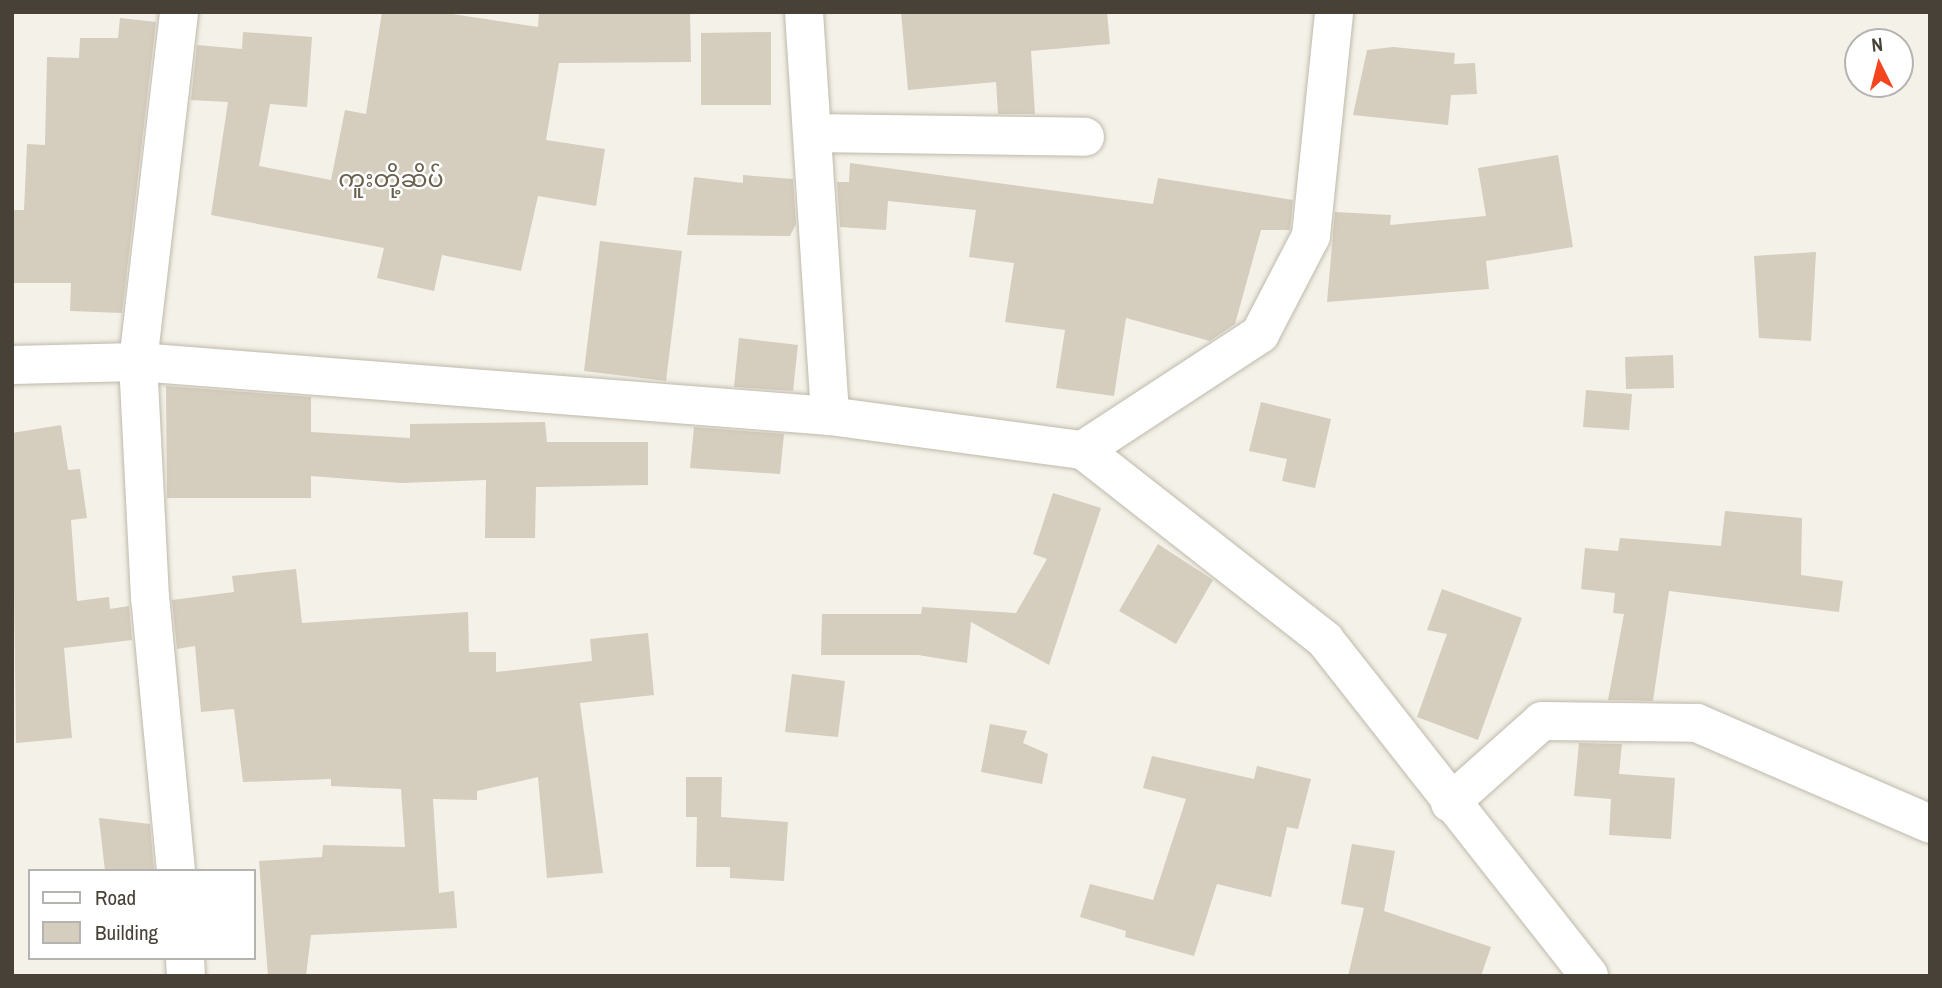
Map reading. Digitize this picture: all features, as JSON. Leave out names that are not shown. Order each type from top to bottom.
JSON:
[{"type":"street","points":[[176,869],[150,598],[138,362],[179,12]]},
{"type":"street","points":[[804,12],[830,416]]},
{"type":"street","points":[[1083,450],[1260,334],[1311,236],[1334,12]]},
{"type":"street","points":[[812,133],[1085,137]]},
{"type":"street","points":[[12,365],[138,362],[830,416],[1083,450],[1325,640],[1450,803],[1589,976]]},
{"type":"street","points":[[1450,803],[1542,720],[1697,723],[1930,824]]},
{"type":"building","points":[[382,12],[439,12],[538,27],[539,12],[690,12],[691,62],[559,63],[546,140],[605,149],[596,206],[538,196],[521,271],[442,255],[434,291],[377,278],[384,248],[211,215],[228,102],[191,100],[197,45],[242,49],[243,32],[312,37],[307,107],[270,104],[259,166],[331,180],[345,110],[366,114]]},
{"type":"building","points":[[901,12],[1107,12],[1110,44],[1031,51],[1035,114],[998,114],[996,82],[908,90]]},
{"type":"building","points":[[120,18],[156,22],[122,313],[70,311],[71,283],[12,283],[12,210],[24,210],[27,144],[45,145],[47,57],[79,58],[80,38],[118,38]]},
{"type":"building","points":[[771,32],[771,105],[701,105],[701,33]]},
{"type":"building","points":[[1393,47],[1455,53],[1454,64],[1475,63],[1477,94],[1451,95],[1448,125],[1353,115],[1367,50]]},
{"type":"building","points":[[1558,155],[1573,247],[1486,261],[1489,289],[1327,302],[1335,212],[1391,215],[1390,225],[1486,216],[1478,168]]},
{"type":"building","points":[[850,163],[1153,204],[1158,178],[1293,200],[1290,230],[1261,230],[1235,324],[1210,341],[1126,318],[1114,396],[1056,388],[1065,330],[1005,322],[1014,263],[969,257],[976,210],[888,201],[886,230],[840,227],[837,182],[849,182]]},
{"type":"building","points":[[743,175],[793,179],[796,224],[790,236],[687,235],[694,177],[743,183]]},
{"type":"building","points":[[600,241],[682,251],[666,381],[584,371]]},
{"type":"building","points":[[1816,252],[1811,341],[1759,338],[1754,256]]},
{"type":"building","points":[[739,338],[798,345],[793,391],[734,387]]},
{"type":"building","points":[[1673,355],[1674,388],[1626,389],[1625,357]]},
{"type":"building","points":[[166,386],[311,397],[311,432],[410,438],[410,424],[545,422],[547,442],[648,442],[648,485],[536,487],[535,538],[485,538],[486,480],[401,483],[311,476],[311,498],[167,498]]},
{"type":"building","points":[[1586,390],[1632,394],[1629,430],[1583,427]]},
{"type":"building","points":[[1261,402],[1331,419],[1315,488],[1282,481],[1287,459],[1249,451]]},
{"type":"building","points":[[61,425],[68,470],[80,469],[87,518],[71,520],[77,601],[109,597],[110,609],[129,606],[132,640],[64,648],[72,738],[16,743],[12,433]]},
{"type":"building","points":[[694,427],[784,434],[780,474],[690,468]]},
{"type":"building","points":[[1053,493],[1101,508],[1049,665],[971,622],[967,663],[918,655],[821,655],[822,614],[921,614],[922,607],[1016,613],[1047,559],[1033,554]]},
{"type":"building","points":[[1725,511],[1802,518],[1801,575],[1843,581],[1839,612],[1669,591],[1653,701],[1608,700],[1624,614],[1613,613],[1615,593],[1581,589],[1585,548],[1618,551],[1620,538],[1721,546]]},
{"type":"building","points":[[1158,544],[1213,580],[1176,644],[1119,611]]},
{"type":"building","points":[[296,569],[302,623],[468,612],[469,652],[496,652],[496,672],[592,661],[590,639],[648,633],[654,695],[580,703],[603,873],[547,878],[538,777],[477,791],[477,800],[433,799],[439,893],[454,891],[457,928],[311,935],[306,976],[268,976],[259,861],[322,857],[323,845],[405,847],[401,789],[331,786],[331,779],[243,782],[234,709],[201,712],[195,646],[177,649],[172,600],[234,592],[232,576]]},
{"type":"building","points":[[1442,589],[1522,618],[1478,740],[1417,717],[1447,634],[1427,630]]},
{"type":"building","points":[[792,674],[845,681],[838,737],[785,732]]},
{"type":"building","points":[[990,724],[1027,731],[1023,743],[1048,754],[1042,784],[981,772]]},
{"type":"building","points":[[1579,743],[1622,744],[1619,774],[1675,778],[1671,839],[1609,835],[1611,799],[1574,796]]},
{"type":"building","points":[[1152,756],[1254,779],[1257,766],[1311,779],[1298,829],[1287,827],[1271,897],[1217,884],[1194,956],[1125,937],[1126,931],[1080,917],[1090,884],[1153,900],[1186,799],[1143,788]]},
{"type":"building","points":[[686,777],[722,777],[721,817],[788,822],[784,881],[730,878],[730,867],[696,867],[697,817],[686,817]]},
{"type":"building","points":[[99,818],[150,824],[154,869],[105,869]]},
{"type":"building","points":[[1352,844],[1395,851],[1384,911],[1491,947],[1481,976],[1348,976],[1364,908],[1341,904]]},
{"type":"district","name":"ကူးတို့ဆိပ်","points":[[391,179]]}]
